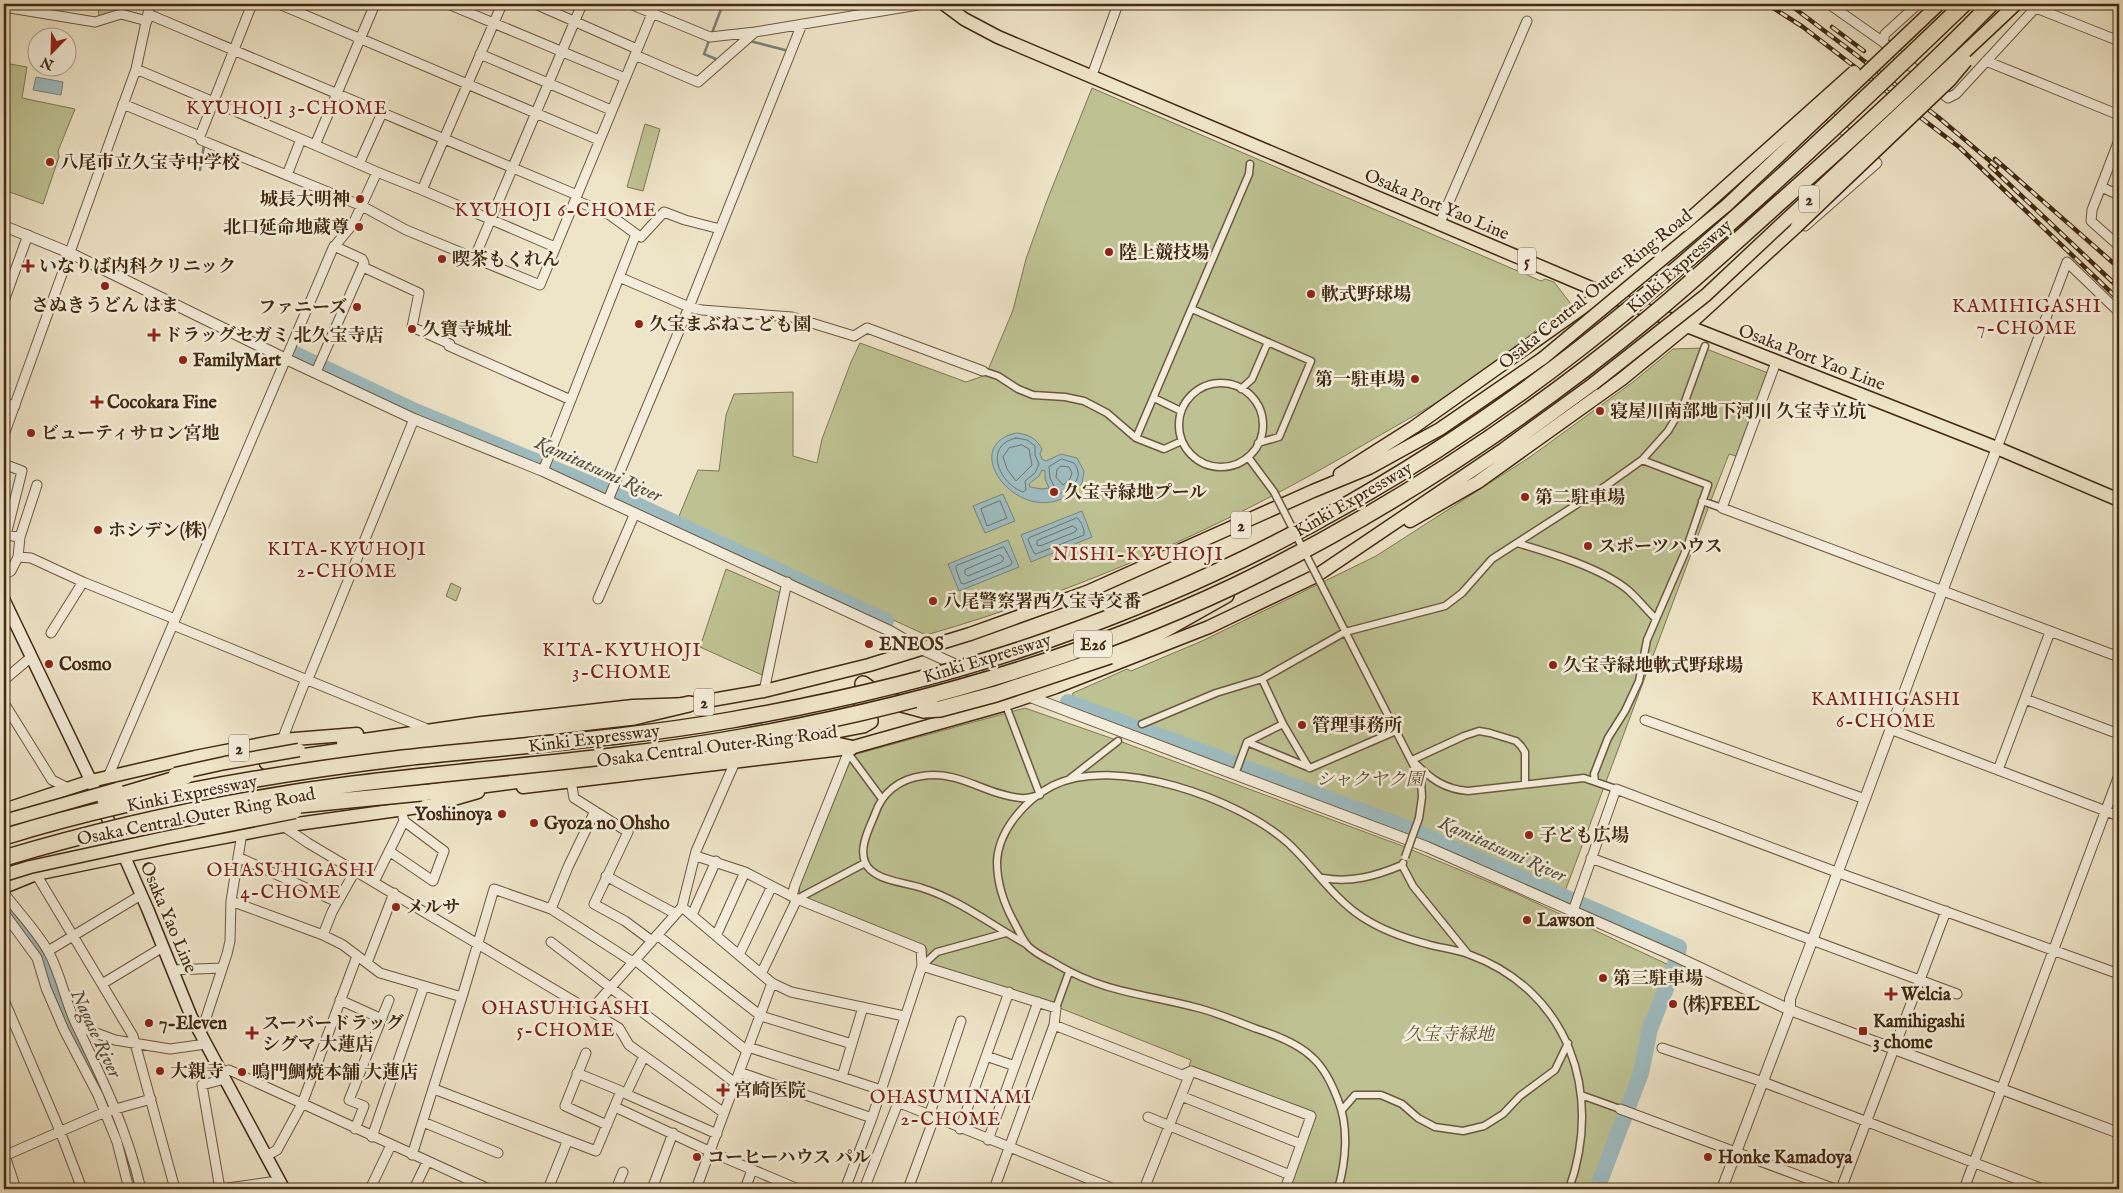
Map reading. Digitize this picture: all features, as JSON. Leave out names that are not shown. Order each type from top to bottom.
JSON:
[{"type":"highway","name":"Kinki Expressway","points":[[4,837],[128,805],[272,776],[409,758],[662,731],[785,710],[910,681],[985,661],[1050,640],[1169,593],[1281,541],[1333,513],[1400,473],[1469,428],[1563,361],[1687,260],[1800,158],[1964,4]]},
{"type":"highway","name":"Kinki Expressway","points":[[4,858],[90,834],[210,807],[280,795],[412,777],[666,749],[752,735],[860,713],[931,696],[1059,657],[1176,612],[1290,557],[1409,490],[1479,444],[1592,363],[1645,321],[1811,175],[1933,62],[1991,4]]},
{"type":"highway","points":[[863,684],[883,699],[924,710],[940,709],[996,694],[1110,656],[1148,639],[1290,557]]},
{"type":"highway","points":[[688,758],[863,725],[870,721],[870,710],[868,705],[862,702]]},
{"type":"highway","points":[[22,831],[84,807],[186,776],[356,749],[634,717],[689,704]]},
{"type":"highway","points":[[90,834],[289,806],[563,776],[688,758],[827,743],[849,751]]},
{"type":"main road","name":"Osaka Port Yao Line","points":[[944,4],[964,18],[998,37],[1092,75],[1439,225],[1685,327],[1997,448],[2119,500]]},
{"type":"main road","name":"2","points":[[1313,492],[1414,427],[1603,293],[1850,76],[1927,4]]},
{"type":"main road","name":"Osaka Central Outer Ring Road","points":[[4,821],[151,779],[299,750],[482,723],[633,706],[689,704],[764,691],[870,666],[970,634],[1087,592],[1369,468],[1432,433],[1542,359],[1727,205],[1939,4]]},
{"type":"main road","name":"Osaka Central Outer Ring Road","points":[[4,875],[30,867],[154,840],[295,812],[735,762],[849,751],[1028,697],[1209,626],[1316,576],[1501,452],[1594,384],[1706,295],[1995,26],[2016,4]]},
{"type":"main road","name":"2","points":[[1316,576],[1478,482],[1622,379],[1685,327],[1797,226],[1950,80],[1995,26]]},
{"type":"main road","name":"Osaka Yao Line","points":[[4,600],[90,781],[200,1033],[284,1189]]},
{"type":"main road","name":"2","points":[[4,810],[90,781],[195,756],[282,740],[482,723]]},
{"type":"main road","points":[[4,887],[36,874],[282,826],[403,815],[478,792]]},
{"type":"street","points":[[4,435],[136,70],[150,4]]},
{"type":"street","points":[[200,136],[252,4]]},
{"type":"street","points":[[279,4],[599,140]]},
{"type":"street","points":[[315,145],[375,4]]},
{"type":"street","points":[[448,4],[624,78]]},
{"type":"street","points":[[422,190],[502,4]]},
{"type":"street","points":[[535,4],[698,82],[755,32]]},
{"type":"street","points":[[474,259],[582,4]]},
{"type":"street","points":[[630,4],[710,37],[755,32],[924,4]]},
{"type":"street","points":[[124,104],[200,136],[201,140],[362,206],[406,230],[540,286],[656,4]]},
{"type":"street","points":[[1092,75],[1118,4]]},
{"type":"street","points":[[1829,4],[1883,42],[1948,98],[1956,94],[2038,6],[2119,41]]},
{"type":"street","points":[[1883,42],[1885,34],[1918,4]]},
{"type":"street","points":[[4,7],[95,22],[121,14],[147,17],[234,50],[512,168],[576,197],[610,215],[641,236],[664,212],[720,229]]},
{"type":"street","points":[[1439,225],[1527,21]]},
{"type":"street","points":[[610,496],[689,307],[802,24]]},
{"type":"street","points":[[480,54],[611,110]]},
{"type":"street","points":[[1986,61],[2119,115]]},
{"type":"street","points":[[136,70],[555,247]]},
{"type":"street","points":[[1682,225],[1704,201],[1814,101],[1877,163],[1767,260],[1736,280]]},
{"type":"street","points":[[360,164],[382,113]]},
{"type":"street","points":[[287,175],[301,139]]},
{"type":"street","points":[[2119,140],[2092,210],[2091,221],[2119,246]]},
{"type":"street","points":[[1136,438],[1249,174],[1250,164]]},
{"type":"street","points":[[108,777],[334,246],[353,224],[377,172]]},
{"type":"street","points":[[2101,188],[2119,195]]},
{"type":"street","points":[[4,226],[70,253],[286,359],[318,368],[414,419],[544,467],[610,496],[635,513],[787,582],[890,631],[921,649],[1028,697],[1400,836],[1573,911],[1790,1010],[2119,1133]]},
{"type":"street","points":[[544,467],[636,234]]},
{"type":"street","points":[[4,301],[28,235]]},
{"type":"street","points":[[318,368],[364,263],[362,259],[334,246]]},
{"type":"street","points":[[1722,1189],[1790,1010],[1790,999],[1839,873],[1890,729],[2067,262],[2119,312]]},
{"type":"street","points":[[363,267],[419,293],[412,327],[450,344],[449,346],[571,400]]},
{"type":"street","points":[[619,277],[689,307],[714,312],[792,317],[854,336],[867,328],[998,376],[1018,389],[1033,395],[1071,398],[1090,403],[1107,413],[1136,438],[1164,449],[1182,441]]},
{"type":"street","points":[[1192,309],[1311,361],[1279,437],[1258,444]]},
{"type":"street","points":[[1241,389],[1252,379],[1268,342]]},
{"type":"street","points":[[1142,724],[1216,693],[1262,679],[1345,632],[1445,606],[1462,593],[1492,559],[1607,486],[1642,460],[1668,431],[1684,404],[1705,346]]},
{"type":"street","points":[[1722,508],[1776,362]]},
{"type":"street","points":[[1224,384],[1241,389],[1253,399],[1261,413],[1262,428],[1258,444],[1248,457],[1230,466],[1211,466],[1193,457],[1182,441],[1179,426],[1181,411],[1191,396],[1206,386],[1224,384]]},
{"type":"street","points":[[1154,398],[1181,411]]},
{"type":"street","points":[[4,403],[15,406]]},
{"type":"street","points":[[282,740],[414,419]]},
{"type":"street","points":[[1248,457],[1274,492],[1421,780],[1422,797],[1418,818],[1402,865],[1382,874],[1352,880],[1323,878]]},
{"type":"street","points":[[1595,781],[1594,774],[1608,738],[1625,711],[1639,681],[1647,640],[1686,550],[1708,485],[1642,460]]},
{"type":"street","points":[[4,464],[22,471],[6,535],[20,537]]},
{"type":"street","points":[[4,574],[10,572],[18,557],[20,537],[37,485]]},
{"type":"street","points":[[1702,501],[2119,657]]},
{"type":"street","points":[[598,600],[635,513]]},
{"type":"street","points":[[1517,543],[1566,559],[1610,578],[1628,590],[1655,618]]},
{"type":"street","points":[[18,557],[31,558],[172,626],[425,728]]},
{"type":"street","points":[[51,633],[83,582]]},
{"type":"street","points":[[764,691],[787,582]]},
{"type":"street","points":[[1998,770],[2050,632]]},
{"type":"street","points":[[4,680],[30,658]]},
{"type":"street","points":[[1262,679],[1283,724],[1310,768]]},
{"type":"street","points":[[2025,699],[2119,734]]},
{"type":"street","points":[[4,703],[52,780],[68,788]]},
{"type":"street","points":[[1008,711],[1040,795]]},
{"type":"street","points":[[1645,720],[1865,799]]},
{"type":"street","points":[[1237,769],[1247,742],[1283,724]]},
{"type":"street","points":[[1890,729],[2119,816]]},
{"type":"street","points":[[1247,742],[1310,768],[1396,731]]},
{"type":"street","points":[[1412,760],[1464,736],[1479,731],[1490,733],[1516,741],[1521,746],[1525,752],[1525,784]]},
{"type":"street","points":[[1067,781],[1118,741]]},
{"type":"street","points":[[849,751],[882,799]]},
{"type":"street","points":[[761,974],[795,897],[795,884],[849,751]]},
{"type":"street","points":[[1412,760],[1441,785],[1457,790],[1468,791],[1584,778],[1595,781],[1839,873],[2119,974]]},
{"type":"street","points":[[590,1011],[679,910],[696,856],[735,762]]},
{"type":"street","points":[[1040,795],[1023,798],[994,793],[961,778],[940,774],[920,776],[903,782],[882,799],[864,843],[865,863],[871,871],[881,877],[946,897],[1027,944],[1069,972],[1110,989],[1199,1008],[1269,1033],[1312,1056],[1327,1075],[1342,1110],[1345,1130],[1344,1156],[1338,1189]]},
{"type":"street","points":[[1027,944],[1000,892],[998,849],[1003,835],[1023,807],[1052,786],[1087,777],[1124,775],[1157,781],[1209,797],[1239,809],[1287,842],[1323,878],[1344,904],[1380,928],[1413,940],[1468,954],[1498,967],[1524,985],[1540,1001],[1557,1022],[1568,1043],[1575,1062],[1581,1094],[1583,1128],[1579,1157],[1569,1189]]},
{"type":"street","points":[[1964,1189],[2119,775]]},
{"type":"street","points":[[571,781],[574,798],[628,832],[594,904],[655,938],[760,1016],[852,1044]]},
{"type":"street","points":[[1573,911],[1616,789]]},
{"type":"street","points":[[551,909],[568,867],[595,811]]},
{"type":"street","points":[[374,882],[390,851],[403,815],[444,851],[434,881],[390,851]]},
{"type":"street","points":[[282,826],[619,1028],[629,1045],[724,1114]]},
{"type":"street","points":[[200,1033],[230,941],[231,901],[242,834]]},
{"type":"street","points":[[696,856],[745,872],[795,897],[921,949],[922,966],[904,1016],[881,1093],[845,1189]]},
{"type":"street","points":[[238,857],[337,902]]},
{"type":"street","points":[[1591,858],[1957,994]]},
{"type":"street","points":[[692,915],[716,861]]},
{"type":"street","points":[[795,897],[865,863]]},
{"type":"street","points":[[1402,865],[1413,886],[1468,954]]},
{"type":"street","points":[[323,935],[337,902],[355,871]]},
{"type":"street","points":[[716,936],[745,872]]},
{"type":"street","points":[[36,874],[133,1036],[175,1189]]},
{"type":"street","points":[[606,876],[692,915],[772,983],[791,992],[904,1016]]},
{"type":"street","points":[[739,955],[772,886]]},
{"type":"street","points":[[412,1155],[434,1089],[494,888],[551,909],[634,961],[748,1049],[842,1078],[1009,1149],[1114,1189]]},
{"type":"street","points":[[4,893],[48,951],[77,1026],[116,1109],[131,1150],[141,1189]]},
{"type":"street","points":[[367,963],[394,893]]},
{"type":"street","points":[[48,951],[141,895]]},
{"type":"street","points":[[231,901],[323,935],[343,945],[380,973],[462,997]]},
{"type":"street","points":[[1842,1189],[1946,911]]},
{"type":"street","points":[[4,913],[37,958],[46,988],[64,1030],[105,1112],[117,1142],[129,1189]]},
{"type":"street","points":[[922,966],[938,952],[1006,933]]},
{"type":"street","points":[[550,942],[612,987],[735,1083]]},
{"type":"street","points":[[102,984],[163,947]]},
{"type":"street","points":[[266,1156],[277,1150],[302,1104],[357,956]]},
{"type":"street","points":[[922,966],[1056,1008]]},
{"type":"street","points":[[172,970],[222,968]]},
{"type":"street","points":[[994,1189],[1054,1025],[1056,1008],[1069,972]]},
{"type":"street","points":[[696,1189],[772,983]]},
{"type":"street","points":[[372,1137],[424,986]]},
{"type":"street","points":[[960,1129],[1009,992]]},
{"type":"street","points":[[4,1000],[60,1131],[82,1189]]},
{"type":"street","points":[[340,1000],[382,1019]]},
{"type":"street","points":[[355,1129],[364,1106],[349,1100],[389,1000]]},
{"type":"street","points":[[988,1140],[1038,1002]]},
{"type":"street","points":[[842,1078],[863,1007]]},
{"type":"street","points":[[908,1189],[961,1021]]},
{"type":"street","points":[[1054,1025],[1182,1075],[1191,1070]]},
{"type":"street","points":[[77,1026],[115,1040],[170,1049],[206,1044]]},
{"type":"street","points":[[1342,1110],[1355,1095],[1381,1095],[1402,1104],[1418,1118],[1436,1127],[1463,1131],[1484,1126],[1503,1114],[1520,1096],[1555,1070],[1568,1043]]},
{"type":"street","points":[[1662,1048],[1763,1082],[2043,1189]]},
{"type":"street","points":[[586,1053],[565,1106],[607,1125]]},
{"type":"street","points":[[434,1089],[596,1152],[614,1107],[644,1056]]},
{"type":"street","points":[[986,1056],[1015,1066]]},
{"type":"street","points":[[272,1167],[271,1186],[221,1189],[202,1085],[223,1076],[229,1070],[488,1189]]},
{"type":"street","points":[[1144,1189],[1191,1070]]},
{"type":"street","points":[[1191,1070],[1311,1116],[1285,1189]]},
{"type":"street","points":[[740,1072],[872,1118]]},
{"type":"street","points":[[578,1073],[717,1134]]},
{"type":"street","points":[[1581,1094],[1835,1189]]},
{"type":"street","points":[[1181,1096],[1301,1144]]},
{"type":"street","points":[[16,1189],[4,1154],[105,1112],[151,1099]]},
{"type":"street","points":[[864,1189],[898,1103]]},
{"type":"street","points":[[614,1107],[752,1170],[777,1185],[798,1189]]},
{"type":"street","points":[[1148,1117],[1290,1175]]},
{"type":"street","points":[[423,1122],[498,1153]]},
{"type":"street","points":[[652,1189],[672,1134]]},
{"type":"street","points":[[548,1189],[567,1142]]},
{"type":"street","points":[[370,1189],[391,1145]]},
{"type":"street","points":[[414,1189],[427,1162]]},
{"type":"street","points":[[745,1189],[752,1170]]},
{"type":"street","points":[[616,1189],[623,1172]]},
{"type":"green space","points":[[108,4],[118,4],[116,12],[99,17],[98,8]]},
{"type":"green space","points":[[4,63],[27,67],[22,98],[75,109],[58,151],[59,157],[43,204],[4,190]]},
{"type":"green space","points":[[1092,88],[1541,281],[1545,279],[1554,282],[1571,304],[1445,397],[1313,474],[1260,502],[1152,554],[1096,577],[983,618],[926,635],[677,521],[698,470],[719,471],[726,415],[734,394],[793,392],[793,456],[817,463],[822,439],[860,343],[966,382],[986,375],[1013,310],[1026,259],[1046,203]]},
{"type":"green space","points":[[645,124],[660,129],[643,191],[627,187]]},
{"type":"green space","name":"シャクヤク園","points":[[1704,348],[1768,373],[1736,456],[1729,454],[1564,894],[1407,825],[1243,763],[1070,701],[1073,693],[1127,669],[1131,671],[1202,641],[1376,556],[1530,457],[1633,382],[1673,349]]},
{"type":"green space","points":[[726,569],[781,593],[762,675],[700,647]]},
{"type":"green space","points":[[451,583],[461,588],[456,601],[446,596]]},
{"type":"green space","name":"久宝寺緑地","points":[[1025,708],[1400,845],[1513,892],[1671,966],[1648,1027],[1638,1072],[1594,1189],[1289,1189],[1315,1114],[1189,1067],[1191,1060],[1055,1006],[926,964],[927,949],[800,896],[799,884],[853,755]]},
{"type":"water","points":[[36,78],[63,82],[61,95],[33,90]]},
{"type":"water","points":[[1016,433],[1031,437],[1037,442],[1042,449],[1040,454],[1042,459],[1046,461],[1061,454],[1077,458],[1084,471],[1082,483],[1062,499],[1041,503],[1022,498],[1006,486],[995,471],[992,456],[998,442]],"holes":[[[1042,470],[1045,471],[1045,479],[1049,488],[1030,487],[1029,484],[1039,476]]]},
{"type":"water","points":[[1003,494],[1015,521],[985,533],[973,506]]},
{"type":"water","points":[[1082,511],[1092,537],[1031,562],[1021,535]]},
{"type":"water","points":[[1008,540],[1019,567],[959,591],[948,564]]},
{"type":"waterway","points":[[718,60],[704,54],[723,4]]},
{"type":"waterway","points":[[750,41],[785,50]]},
{"type":"waterway","points":[[200,170],[204,145]]},
{"type":"waterway","name":"Kamitatsumi River","points":[[295,354],[415,411],[605,490],[886,621]]},
{"type":"waterway","name":"Kamitatsumi River","points":[[1068,702],[1405,827],[1679,947],[1674,968],[1650,1029],[1641,1073],[1597,1189]]},
{"type":"waterway","name":"Nagase River","points":[[4,904],[42,955],[63,1012],[105,1098],[125,1153],[134,1189]]},
{"type":"railway","points":[[1767,4],[1803,27],[1959,147],[2119,300]]},
{"type":"railway","points":[[1789,4],[1938,117],[1997,167]]},
{"type":"railway","points":[[1832,27],[1864,51]]},
{"type":"railway","points":[[1995,159],[2119,268]]},
{"type":"railway","points":[[1990,166],[2119,288]]},
{"type":"place","name":"八尾市立久宝寺中学校","points":[[50,162]]},
{"type":"place","name":"城長大明神","points":[[360,199]]},
{"type":"place","name":"北口延命地蔵尊","points":[[359,227]]},
{"type":"place","name":"陸上競技場","points":[[1109,252]]},
{"type":"place","name":"喫茶もくれん","points":[[442,259]]},
{"type":"place","name":"いなりば内科クリニック","points":[[28,266]]},
{"type":"place","name":"さぬきうどん はま","points":[[105,286]]},
{"type":"place","name":"軟式野球場","points":[[1311,294]]},
{"type":"place","name":"ファニーズ","points":[[357,307]]},
{"type":"place","name":"久宝まぶねこども園","points":[[639,324]]},
{"type":"place","name":"久寶寺城址","points":[[412,329]]},
{"type":"place","name":"ドラッグセガミ 北久宝寺店","points":[[154,335]]},
{"type":"place","name":"FamilyMart","points":[[183,360]]},
{"type":"place","name":"第一駐車場","points":[[1415,379]]},
{"type":"place","name":"Cocokara Fine","points":[[97,402]]},
{"type":"place","name":"寝屋川南部地下河川 久宝寺立坑","points":[[1600,411]]},
{"type":"place","name":"ビューティサロン宮地","points":[[31,433]]},
{"type":"place","name":"久宝寺緑地プール","points":[[1054,492]]},
{"type":"place","name":"第二駐車場","points":[[1525,497]]},
{"type":"place","name":"ホシデン(株)","points":[[98,530]]},
{"type":"place","name":"スポーツハウス","points":[[1588,546]]},
{"type":"place","name":"八尾警察署西久宝寺交番","points":[[933,601]]},
{"type":"place","name":"ENEOS","points":[[869,644]]},
{"type":"place","name":"Cosmo","points":[[49,664]]},
{"type":"place","name":"久宝寺緑地軟式野球場","points":[[1553,665]]},
{"type":"place","name":"管理事務所","points":[[1302,725]]},
{"type":"place","name":"Yoshinoya","points":[[502,814]]},
{"type":"place","name":"Gyoza no Ohsho","points":[[534,823]]},
{"type":"place","name":"子ども広場","points":[[1529,835]]},
{"type":"place","name":"メルサ","points":[[396,907]]},
{"type":"place","name":"Lawson","points":[[1527,920]]},
{"type":"place","name":"第三駐車場","points":[[1603,978]]},
{"type":"place","name":"Welcia","points":[[1891,994]]},
{"type":"place","name":"(株)FEEL","points":[[1673,1004]]},
{"type":"place","name":"7-Eleven","points":[[149,1023]]},
{"type":"place","name":"Kamihigashi 3 chome","points":[[1863,1031]]},
{"type":"place","name":"スーバードラッグ シグマ 大蓮店","points":[[252,1033]]},
{"type":"place","name":"大親寺","points":[[160,1071]]},
{"type":"place","name":"鳴門鯛焼本舗 大蓮店","points":[[242,1072]]},
{"type":"place","name":"宮崎医院","points":[[723,1090]]},
{"type":"place","name":"コーヒーハウス パル","points":[[697,1157]]},
{"type":"place","name":"Honke Kamadoya","points":[[1708,1157]]},
{"type":"district","name":"KYUHOJI 3-CHOME","points":[[287,107]]},
{"type":"district","name":"KYUHOJI 6-CHOME","points":[[556,209]]},
{"type":"district","name":"KAMIHIGASHI 7-CHOME","points":[[2027,316]]},
{"type":"district","name":"NISHI-KYUHOJI","points":[[1138,553]]},
{"type":"district","name":"KITA-KYUHOJI 2-CHOME","points":[[347,559]]},
{"type":"district","name":"KITA-KYUHOJI 3-CHOME","points":[[622,660]]},
{"type":"district","name":"KAMIHIGASHI 6-CHOME","points":[[1886,709]]},
{"type":"district","name":"OHASUHIGASHI 4-CHOME","points":[[291,880]]},
{"type":"district","name":"OHASUHIGASHI 5-CHOME","points":[[566,1018]]},
{"type":"district","name":"OHASUMINAMI 2-CHOME","points":[[951,1107]]}]
